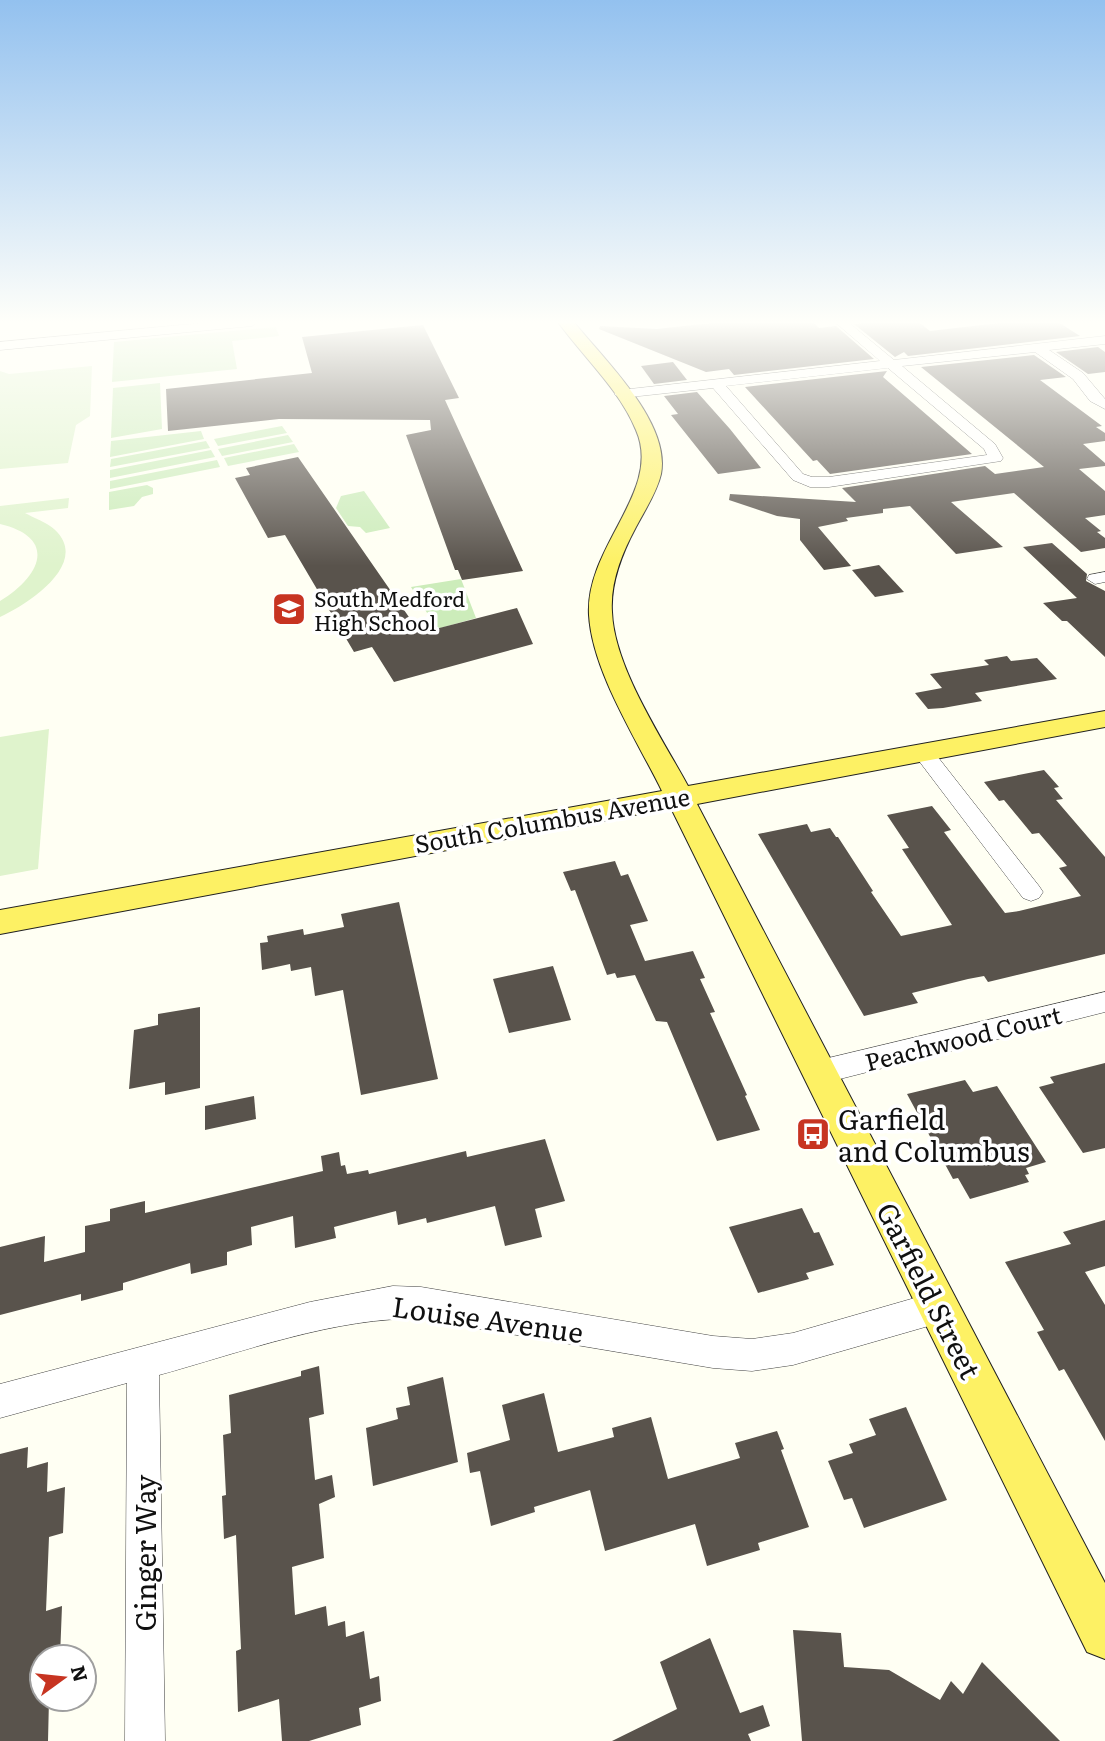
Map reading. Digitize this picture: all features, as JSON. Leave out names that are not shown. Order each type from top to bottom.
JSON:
[{"type":"main road","name":"Garfield Street","points":[[627,403],[646,430],[651,443],[653,470],[602,577],[598,611],[600,628],[612,665],[1105,1634]]},
{"type":"main road","name":"South Columbus Avenue","points":[[0,922],[1105,719]]},
{"type":"street","points":[[734,403],[798,477],[810,482],[843,481],[996,458],[990,447],[938,403]]},
{"type":"street","points":[[923,752],[1031,892]]},
{"type":"street","name":"Peachwood Court","points":[[820,1072],[1105,1002]]},
{"type":"street","name":"Louise Avenue","points":[[0,1401],[310,1318],[393,1302],[421,1303],[713,1352],[752,1355],[793,1349],[939,1307]]},
{"type":"street","name":"Ginger Way","points":[[143,1364],[145,1741]]},
{"type":"green space","points":[[0,403],[91,403],[90,416],[76,425],[68,463],[0,469]]},
{"type":"green space","points":[[112,403],[161,403],[162,429],[111,438]]},
{"type":"green space","points":[[282,426],[287,433],[218,446],[214,439]]},
{"type":"green space","points":[[201,431],[204,439],[110,457],[111,441]]},
{"type":"green space","points":[[288,435],[293,442],[222,456],[218,449]]},
{"type":"green space","points":[[206,441],[210,448],[110,467],[111,459]]},
{"type":"green space","points":[[294,444],[299,452],[228,466],[224,458]]},
{"type":"green space","points":[[211,450],[215,457],[110,478],[110,470]]},
{"type":"green space","points":[[217,460],[220,467],[110,489],[110,481]]},
{"type":"green space","points":[[147,485],[153,488],[153,494],[142,497],[134,506],[109,510],[109,492]]},
{"type":"green space","points":[[364,491],[390,528],[366,533],[360,527],[348,526],[336,508],[341,496]]},
{"type":"green space","points":[[69,498],[68,508],[25,513],[54,529],[64,542],[65,555],[61,569],[39,593],[0,617],[0,601],[25,581],[37,559],[36,548],[31,539],[19,530],[0,524],[0,506]]},
{"type":"green space","points":[[461,579],[476,618],[437,629],[411,587]]},
{"type":"green space","points":[[49,729],[38,869],[0,876],[0,737]]},
{"type":"building","points":[[167,403],[446,403],[523,571],[462,580],[458,570],[455,570],[406,435],[431,430],[430,420],[279,419],[168,431]]},
{"type":"building","points":[[670,403],[707,403],[761,468],[718,474],[671,415],[678,414]]},
{"type":"building","points":[[760,403],[913,403],[972,454],[830,474],[817,460],[813,461]]},
{"type":"building","points":[[966,403],[1071,403],[1102,426],[1096,427],[1105,433],[1105,441],[1083,444],[1105,463],[1105,466],[1079,469],[1105,491],[1105,515],[1085,518],[1101,531],[1097,532],[1105,538],[1105,548],[1081,552],[1014,493],[951,502],[1003,547],[956,554],[910,506],[883,509],[883,513],[846,518],[848,521],[818,527],[851,566],[824,570],[800,540],[800,519],[777,516],[729,500],[730,494],[856,502],[842,488],[985,466],[995,474],[1044,467]]},
{"type":"building","points":[[298,457],[420,633],[517,608],[533,644],[394,682],[372,647],[354,652],[285,535],[268,538],[235,478],[250,475],[246,468]]},
{"type":"building","points":[[1052,543],[1087,574],[1086,581],[1105,591],[1105,657],[1067,621],[1062,621],[1043,603],[1077,598],[1023,547]]},
{"type":"building","points":[[879,565],[904,592],[875,597],[852,570]]},
{"type":"building","points":[[1007,656],[1011,661],[1037,658],[1057,679],[975,693],[982,701],[943,708],[928,709],[915,693],[942,688],[930,674],[989,665],[984,660]]},
{"type":"building","points":[[1044,770],[1059,787],[1054,788],[1063,799],[1056,800],[1105,857],[1105,954],[988,982],[984,976],[912,993],[918,1003],[864,1016],[758,834],[807,824],[811,832],[830,828],[901,936],[952,925],[902,849],[909,848],[887,815],[932,806],[951,830],[944,832],[1005,913],[1019,911],[1081,896],[1059,868],[1067,866],[1039,833],[1032,834],[1004,800],[999,801],[984,782]]},
{"type":"building","points":[[615,861],[621,876],[628,874],[648,921],[630,925],[645,961],[693,951],[705,978],[700,979],[715,1012],[710,1013],[760,1130],[717,1141],[667,1022],[656,1021],[635,975],[617,978],[615,973],[607,975],[575,890],[571,891],[563,872]]},
{"type":"building","points":[[399,902],[438,1079],[361,1095],[343,990],[315,996],[311,967],[291,971],[290,964],[262,970],[260,943],[268,942],[267,936],[303,929],[304,935],[344,927],[341,914]]},
{"type":"building","points":[[553,966],[571,1020],[509,1033],[493,979]]},
{"type":"building","points":[[200,1007],[200,1088],[165,1095],[165,1082],[129,1089],[134,1030],[158,1025],[158,1014]]},
{"type":"building","points":[[1105,1063],[1105,1148],[1083,1153],[1039,1087],[1054,1083],[1050,1077]]},
{"type":"building","points":[[965,1080],[973,1092],[997,1086],[1046,1162],[1026,1168],[1029,1174],[1025,1175],[1029,1182],[970,1199],[958,1178],[953,1179],[907,1094]]},
{"type":"building","points":[[254,1096],[256,1119],[205,1130],[205,1106]]},
{"type":"building","points":[[545,1139],[565,1201],[535,1209],[542,1237],[505,1246],[495,1206],[427,1223],[426,1218],[398,1225],[396,1211],[334,1227],[336,1238],[295,1248],[293,1216],[251,1227],[252,1245],[227,1252],[227,1265],[191,1274],[190,1263],[123,1283],[123,1290],[81,1301],[81,1294],[0,1315],[0,1247],[45,1236],[44,1262],[85,1252],[85,1226],[110,1221],[110,1209],[145,1201],[145,1213],[323,1171],[321,1156],[339,1152],[341,1166],[345,1165],[347,1174],[368,1170],[369,1174],[466,1151],[467,1157]]},
{"type":"building","points":[[802,1208],[814,1233],[819,1232],[834,1265],[806,1273],[809,1279],[758,1293],[729,1227]]},
{"type":"building","points":[[1105,1220],[1105,1266],[1085,1272],[1105,1305],[1105,1441],[1064,1369],[1059,1371],[1037,1332],[1044,1330],[1005,1262],[1071,1244],[1063,1232]]},
{"type":"building","points":[[319,1366],[324,1414],[309,1418],[315,1480],[332,1475],[335,1497],[319,1504],[324,1558],[292,1567],[295,1615],[326,1606],[328,1626],[345,1621],[346,1637],[364,1631],[370,1679],[379,1676],[381,1701],[359,1708],[361,1725],[309,1741],[282,1741],[279,1699],[238,1712],[236,1651],[241,1649],[236,1535],[224,1539],[222,1496],[226,1495],[223,1435],[231,1433],[229,1395],[301,1376],[301,1371]]},
{"type":"building","points":[[443,1377],[458,1462],[373,1486],[366,1428],[398,1419],[396,1408],[410,1405],[407,1387]]},
{"type":"building","points":[[544,1393],[558,1452],[614,1437],[612,1428],[651,1417],[668,1479],[740,1458],[735,1443],[777,1431],[784,1449],[781,1450],[809,1527],[758,1543],[760,1550],[707,1566],[695,1524],[605,1551],[590,1490],[534,1507],[535,1512],[491,1526],[480,1471],[470,1473],[467,1453],[510,1440],[502,1405]]},
{"type":"building","points":[[906,1407],[947,1500],[864,1528],[852,1498],[844,1500],[828,1461],[853,1453],[849,1444],[876,1435],[869,1419]]},
{"type":"building","points":[[28,1447],[27,1468],[48,1462],[47,1492],[65,1487],[63,1533],[49,1537],[46,1611],[62,1606],[61,1643],[28,1643],[28,1713],[49,1713],[48,1741],[0,1741],[0,1454]]},
{"type":"building","points":[[793,1630],[841,1633],[844,1667],[889,1670],[940,1700],[951,1681],[963,1694],[982,1662],[1060,1741],[802,1741]]},
{"type":"building","points":[[710,1638],[740,1713],[763,1705],[770,1726],[748,1734],[751,1741],[612,1741],[677,1709],[660,1662]]},
{"type":"place","name":"South Medford High School","points":[[289,609]]},
{"type":"place","name":"Garfield and Columbus","points":[[813,1134]]}]
